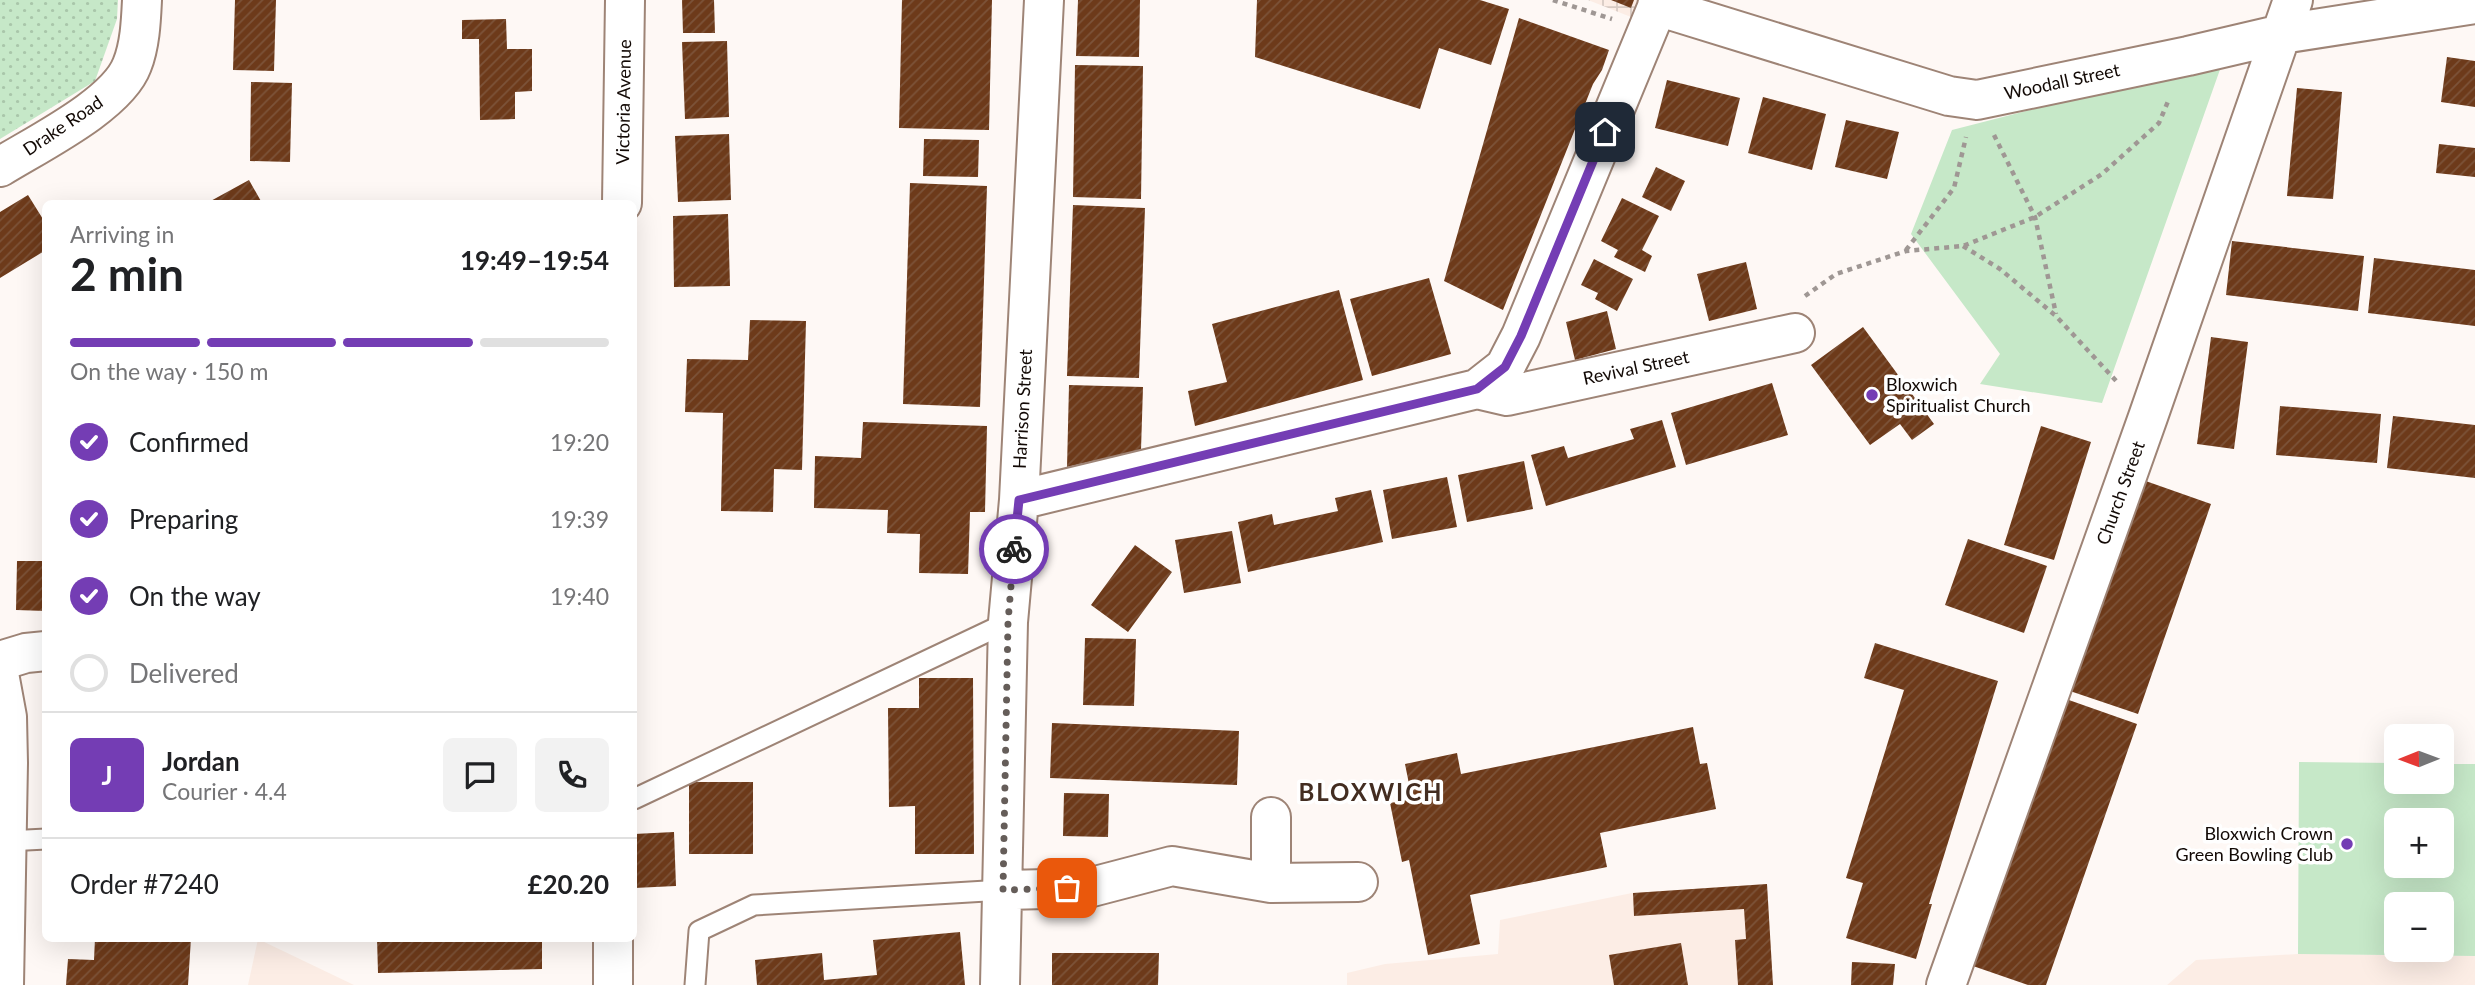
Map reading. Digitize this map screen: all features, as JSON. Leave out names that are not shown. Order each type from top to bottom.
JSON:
[{"type":"street","name":"Drake Road","points":[[0,167],[91,110],[118,88],[132,66],[139,35],[142,0]]},
{"type":"street","name":"Victoria Avenue","points":[[622,200],[625,0]]},
{"type":"street","name":"Harrison Street","points":[[1000,985],[1008,622],[1019,500],[1044,0]]},
{"type":"street","name":"Woodall Street","points":[[1655,12],[1949,96],[1977,100],[2188,56],[2287,17],[2475,4]]},
{"type":"street","name":"Revival Street","points":[[1019,500],[1477,389],[1505,367],[1521,336],[1655,12]]},
{"type":"street","name":"Church Street","points":[[1945,985],[2287,17]]},
{"type":"street","name":"Revival Street","points":[[1477,389],[1507,396],[1795,333]]},
{"type":"street","points":[[0,661],[42,651]]},
{"type":"street","points":[[0,679],[7,717],[5,985]]},
{"type":"street","points":[[1271,817],[1271,883]]},
{"type":"street","points":[[1003,890],[1088,888],[1172,866],[1271,883],[1358,882]]},
{"type":"street","points":[[613,942],[613,985]]},
{"type":"lane","points":[[637,798],[1008,622]]},
{"type":"lane","points":[[7,841],[42,839]]},
{"type":"lane","points":[[695,985],[699,931],[754,905],[1003,890]]},
{"type":"path","points":[[1553,0],[1655,12]]},
{"type":"path","points":[[1795,333],[1799,301],[1836,274],[1906,251],[1963,246],[2035,217],[2102,174],[2159,123],[2188,56]]},
{"type":"path","points":[[1977,100],[2035,217],[2056,316]]},
{"type":"path","points":[[1906,251],[1954,188],[1977,100]]},
{"type":"path","points":[[1963,246],[2000,269],[2056,316],[2125,391],[2154,398]]},
{"type":"shaded area","points":[[1588,0],[1637,0],[1631,17]]},
{"type":"shaded area","points":[[1767,884],[1773,985],[1347,985],[1347,973],[1385,964],[1498,954],[1500,920],[1632,893]]},
{"type":"shaded area","points":[[257,942],[264,942],[354,985],[248,985]]},
{"type":"shaded area","points":[[2298,954],[2384,955],[2384,962],[2454,962],[2454,956],[2475,956],[2475,985],[2167,985],[2196,960]]},
{"type":"green space","points":[[0,0],[118,0],[117,19],[95,81],[0,139]]},
{"type":"green space","points":[[2223,61],[2102,403],[1980,384],[2000,354],[1911,234],[1952,130]]},
{"type":"green space","name":"Bloxwich Crown Green Bowling Club","points":[[2299,762],[2384,763],[2384,794],[2454,794],[2454,764],[2475,764],[2475,956],[2454,956],[2454,892],[2384,892],[2384,955],[2298,954]]},
{"type":"building","points":[[235,0],[276,0],[274,71],[233,70]]},
{"type":"building","points":[[682,0],[714,0],[715,33],[683,33]]},
{"type":"building","points":[[902,0],[992,0],[989,130],[899,128]]},
{"type":"building","points":[[1078,0],[1140,0],[1139,57],[1076,56]]},
{"type":"building","points":[[1257,0],[1480,0],[1509,9],[1491,65],[1439,48],[1420,109],[1255,57]]},
{"type":"building","points":[[1611,0],[1634,0],[1631,8]]},
{"type":"building","points":[[1519,18],[1609,50],[1503,310],[1444,281]]},
{"type":"building","points":[[506,19],[507,49],[532,49],[532,91],[515,92],[515,119],[480,120],[479,39],[462,39],[462,20]]},
{"type":"building","points":[[727,41],[729,117],[685,119],[682,42]]},
{"type":"building","points":[[2447,57],[2475,61],[2475,107],[2441,102]]},
{"type":"building","points":[[1075,65],[1143,66],[1141,199],[1073,197]]},
{"type":"building","points":[[1667,80],[1740,98],[1728,146],[1655,128]]},
{"type":"building","points":[[251,82],[292,83],[290,162],[250,161]]},
{"type":"building","points":[[2297,88],[2342,92],[2333,199],[2287,196]]},
{"type":"building","points":[[1763,97],[1826,114],[1812,170],[1748,153]]},
{"type":"building","points":[[1846,120],[1899,132],[1887,179],[1835,167]]},
{"type":"building","points":[[729,134],[731,200],[678,202],[675,136]]},
{"type":"building","points":[[924,139],[979,140],[978,177],[923,176]]},
{"type":"building","points":[[2439,144],[2475,148],[2475,177],[2436,173]]},
{"type":"building","points":[[1656,167],[1685,181],[1671,211],[1642,197]]},
{"type":"building","points":[[249,180],[260,200],[212,200]]},
{"type":"building","points":[[910,183],[987,186],[980,407],[903,404]]},
{"type":"building","points":[[28,195],[42,218],[42,252],[0,278],[0,212]]},
{"type":"building","points":[[1622,198],[1659,216],[1642,250],[1652,256],[1645,272],[1614,257],[1618,250],[1601,241]]},
{"type":"building","points":[[1073,205],[1145,208],[1139,378],[1067,376]]},
{"type":"building","points":[[728,214],[730,286],[674,287],[673,216]]},
{"type":"building","points":[[2232,241],[2364,256],[2358,311],[2226,295]]},
{"type":"building","points":[[2374,258],[2475,270],[2475,326],[2368,313]]},
{"type":"building","points":[[1594,259],[1633,279],[1617,311],[1595,299],[1598,293],[1581,285]]},
{"type":"building","points":[[1746,262],[1757,309],[1709,321],[1697,274]]},
{"type":"building","points":[[1429,278],[1451,354],[1372,376],[1350,299]]},
{"type":"building","points":[[1339,290],[1363,380],[1195,426],[1188,391],[1227,382],[1212,324]]},
{"type":"building","points":[[1607,311],[1616,349],[1575,360],[1566,322]]},
{"type":"building","points":[[750,320],[806,321],[802,470],[774,469],[773,512],[721,511],[723,413],[685,412],[687,359],[748,360]]},
{"type":"building","name":"Bloxwich Spiritualist Church","points":[[1863,327],[1934,424],[1912,440],[1900,424],[1870,445],[1811,365]]},
{"type":"building","points":[[2211,337],[2248,342],[2234,449],[2197,444]]},
{"type":"building","points":[[1772,383],[1788,435],[1686,465],[1671,413]]},
{"type":"building","points":[[1069,385],[1143,387],[1141,450],[1067,467]]},
{"type":"building","points":[[2280,406],[2381,414],[2377,463],[2276,455]]},
{"type":"building","points":[[2393,416],[2475,425],[2475,478],[2387,468]]},
{"type":"building","points":[[1662,420],[1676,467],[1546,506],[1531,455],[1564,446],[1568,458],[1634,439],[1630,429]]},
{"type":"building","points":[[863,422],[987,426],[985,512],[970,512],[968,574],[919,573],[920,534],[887,533],[888,510],[814,508],[815,456],[861,458]]},
{"type":"building","points":[[2041,426],[2091,442],[2054,560],[2004,545]]},
{"type":"building","points":[[1524,461],[1533,509],[1467,522],[1458,475]]},
{"type":"building","points":[[1447,477],[1457,527],[1392,539],[1383,490]]},
{"type":"building","points":[[2140,479],[2211,504],[2138,714],[2067,690]]},
{"type":"building","points":[[1371,490],[1383,542],[1248,572],[1238,522],[1272,514],[1274,525],[1338,511],[1335,498]]},
{"type":"building","points":[[1232,531],[1241,583],[1184,593],[1175,540]]},
{"type":"building","points":[[1968,539],[2047,566],[2024,633],[1945,605]]},
{"type":"building","points":[[1135,545],[1172,572],[1128,632],[1091,605]]},
{"type":"building","points":[[17,561],[42,561],[42,611],[16,610]]},
{"type":"building","points":[[1085,638],[1136,639],[1134,706],[1083,705]]},
{"type":"building","points":[[1875,643],[1998,681],[1929,904],[1932,904],[1916,959],[1846,938],[1863,883],[1846,878],[1904,690],[1864,678]]},
{"type":"building","points":[[919,678],[973,678],[974,854],[915,854],[915,806],[889,807],[888,708],[919,708]]},
{"type":"building","points":[[2066,699],[2137,724],[2046,985],[2028,985],[1973,966]]},
{"type":"building","points":[[1052,723],[1239,731],[1237,785],[1050,778]]},
{"type":"building","points":[[1693,727],[1700,764],[1707,763],[1716,809],[1600,833],[1607,867],[1470,895],[1480,944],[1428,955],[1409,860],[1402,862],[1390,803],[1412,799],[1405,764],[1457,753],[1461,774]]},
{"type":"building","points":[[689,782],[753,782],[753,854],[689,854]]},
{"type":"building","points":[[1064,793],[1109,794],[1108,837],[1063,836]]},
{"type":"building","points":[[674,832],[676,886],[637,888],[637,834]]},
{"type":"building","points":[[1767,884],[1773,985],[1738,985],[1735,940],[1746,939],[1744,909],[1634,916],[1633,893]]},
{"type":"building","points":[[960,932],[965,985],[757,985],[755,960],[822,953],[824,980],[877,975],[873,940]]},
{"type":"building","points":[[95,942],[191,942],[188,985],[66,985],[68,959],[94,960]]},
{"type":"building","points":[[377,942],[542,942],[542,969],[378,973]]},
{"type":"building","points":[[1681,943],[1688,985],[1614,985],[1609,955]]},
{"type":"building","points":[[1052,953],[1159,953],[1158,985],[1052,985]]},
{"type":"building","points":[[1852,962],[1895,964],[1893,985],[1851,985]]},
{"type":"way so far","points":[[1014,549],[1008,622],[1003,890],[1067,888]]},
{"type":"place","name":"Bloxwich Spiritualist Church","points":[[1872,395]]},
{"type":"place","name":"Bloxwich Crown Green Bowling Club","points":[[2347,844]]},
{"type":"district","name":"BLOXWICH","points":[[1371,793]]},
{"type":"route","points":[[1014,549],[1019,500],[1477,389],[1505,367],[1521,336],[1605,132]]}]
